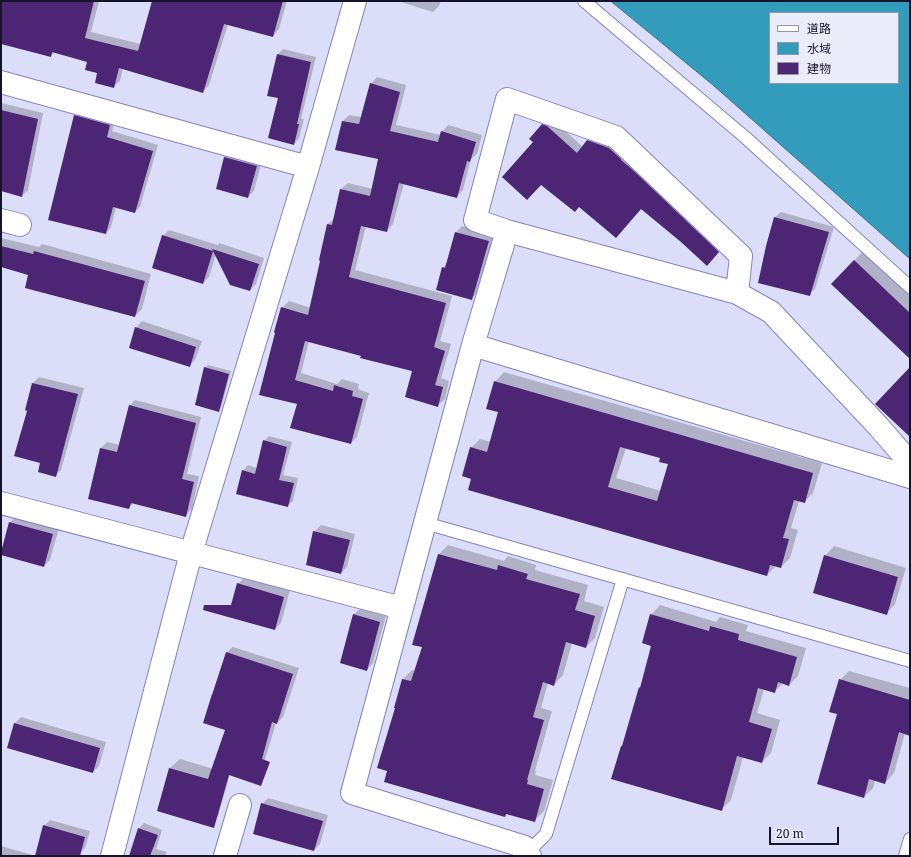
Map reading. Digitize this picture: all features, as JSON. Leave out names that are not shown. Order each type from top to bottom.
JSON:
[{"type":"street","points":[[112,856],[191,553],[308,167],[355,1]]},
{"type":"street","points":[[1,82],[308,167]]},
{"type":"street","points":[[737,293],[741,256],[616,137],[507,98],[475,220],[507,231],[737,293],[771,312],[878,426],[910,463]]},
{"type":"street","points":[[507,231],[473,345],[352,793],[525,847],[529,854]]},
{"type":"street","points":[[473,345],[910,477]]},
{"type":"street","points":[[1,503],[402,608]]},
{"type":"street","points":[[225,856],[240,805]]},
{"type":"lane","points":[[584,1],[746,138],[910,287]]},
{"type":"lane","points":[[425,523],[910,661]]},
{"type":"lane","points":[[529,854],[546,834],[623,579]]},
{"type":"lane","points":[[905,856],[910,838]]},
{"type":"water","points":[[611,1],[910,1],[910,259],[713,85]]},
{"type":"building","points":[[1,1],[94,1],[85,38],[138,51],[152,1],[283,1],[273,37],[224,24],[203,93],[119,68],[114,88],[95,83],[97,73],[85,70],[87,62],[52,52],[51,57],[1,44]]},
{"type":"building","points":[[277,54],[311,62],[297,124],[299,124],[294,145],[268,138],[278,98],[267,96]]},
{"type":"building","points":[[370,83],[400,92],[390,131],[438,142],[441,131],[476,142],[470,162],[467,161],[457,198],[399,183],[387,232],[361,226],[349,277],[446,303],[434,347],[445,351],[435,385],[443,387],[438,407],[405,397],[412,371],[360,358],[361,356],[305,341],[295,380],[333,391],[334,385],[353,391],[352,396],[363,399],[351,444],[290,428],[297,404],[259,395],[281,307],[308,315],[327,224],[332,225],[340,189],[370,196],[378,159],[335,150],[342,121],[359,124]]},
{"type":"building","points":[[1,110],[38,119],[22,197],[1,191]]},
{"type":"building","points":[[74,115],[110,125],[107,137],[153,151],[135,213],[113,207],[106,234],[48,220]]},
{"type":"building","points":[[542,124],[547,126],[577,153],[587,140],[609,148],[719,252],[707,266],[641,209],[616,238],[579,207],[575,212],[541,185],[527,200],[502,177],[533,142],[529,139]]},
{"type":"building","points":[[224,157],[257,166],[248,198],[216,189]]},
{"type":"building","points":[[774,217],[829,232],[810,296],[758,283]]},
{"type":"building","points":[[455,232],[489,241],[472,300],[436,290],[442,267],[445,268]]},
{"type":"building","points":[[162,235],[213,251],[203,284],[152,268]]},
{"type":"building","points":[[1,246],[33,254],[34,251],[145,281],[135,317],[25,288],[28,275],[1,267]]},
{"type":"building","points":[[212,249],[259,264],[250,291],[230,285]]},
{"type":"building","points":[[854,260],[910,313],[910,359],[831,284]]},
{"type":"building","points":[[135,327],[196,347],[190,367],[129,348]]},
{"type":"building","points":[[204,367],[229,374],[219,412],[195,405]]},
{"type":"building","points":[[910,367],[910,437],[875,404]]},
{"type":"building","points":[[494,381],[813,473],[805,503],[794,500],[783,538],[789,539],[781,568],[770,565],[767,576],[468,490],[471,479],[462,476],[470,447],[487,452],[498,412],[486,409]],"holes":[[[620,447],[660,458],[659,462],[668,464],[657,501],[608,487]]]},
{"type":"building","points":[[32,383],[78,394],[56,477],[38,472],[40,463],[14,456],[27,411],[25,410]]},
{"type":"building","points":[[129,405],[196,423],[182,479],[194,482],[186,517],[131,503],[129,509],[88,499],[100,448],[117,452]]},
{"type":"building","points":[[263,440],[287,447],[279,480],[294,483],[288,507],[236,494],[242,470],[255,474]]},
{"type":"building","points":[[9,522],[53,534],[44,567],[1,555]]},
{"type":"building","points":[[313,531],[350,540],[341,574],[306,565]]},
{"type":"building","points":[[438,554],[497,570],[498,565],[528,574],[526,579],[580,594],[575,610],[595,616],[586,648],[566,642],[554,686],[543,682],[533,717],[544,720],[527,780],[527,784],[544,789],[535,822],[506,814],[505,817],[384,782],[387,771],[377,768],[402,679],[411,681],[422,647],[412,645]]},
{"type":"building","points":[[824,555],[898,577],[887,615],[813,593]]},
{"type":"building","points":[[237,583],[284,597],[275,630],[203,610],[204,605],[231,605]]},
{"type":"building","points":[[353,614],[380,622],[367,671],[340,663]]},
{"type":"building","points":[[650,614],[709,631],[710,626],[739,634],[738,640],[797,657],[789,686],[778,682],[775,693],[758,688],[749,722],[772,729],[762,763],[737,756],[722,811],[611,779],[639,687],[640,688],[651,646],[642,643]]},
{"type":"building","points":[[226,652],[293,674],[277,724],[272,722],[262,759],[270,762],[261,786],[229,775],[214,828],[157,811],[169,768],[208,779],[225,730],[203,723]]},
{"type":"building","points":[[839,679],[910,700],[910,736],[899,732],[885,784],[869,779],[864,798],[817,784],[837,714],[829,712]]},
{"type":"building","points":[[14,723],[100,748],[93,773],[7,748]]},
{"type":"building","points":[[261,803],[323,821],[314,851],[253,834]]},
{"type":"building","points":[[43,825],[85,837],[80,856],[35,856]]},
{"type":"building","points":[[138,828],[158,835],[150,856],[129,856]]}]
